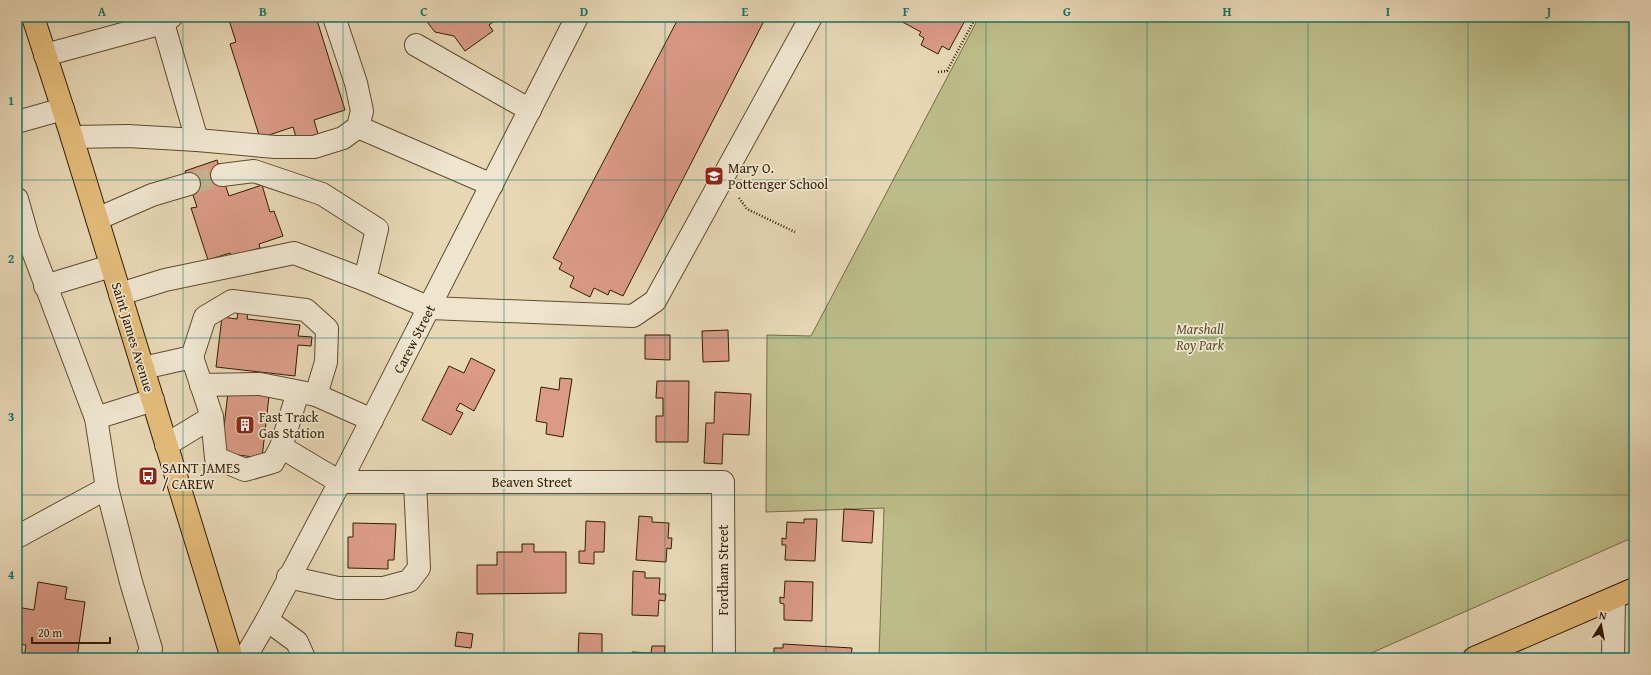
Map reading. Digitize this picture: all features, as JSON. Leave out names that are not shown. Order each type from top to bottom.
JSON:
[{"type":"main road","name":"Saint James Avenue","points":[[32,17],[72,137],[232,658]]},
{"type":"main road","points":[[1474,658],[1614,599],[1634,589]]},
{"type":"street","points":[[72,137],[128,136],[275,147],[314,147],[343,138],[358,127],[362,111],[356,83],[334,17]]},
{"type":"street","name":"Carew Street","points":[[245,658],[267,620],[288,577],[340,482],[577,17]]},
{"type":"street","points":[[120,294],[165,280],[294,253],[365,280],[430,308],[633,316],[655,301],[811,17]]},
{"type":"street","points":[[45,55],[167,20],[197,140]]},
{"type":"street","points":[[416,45],[530,110]]},
{"type":"street","points":[[17,122],[63,109]]},
{"type":"street","points":[[358,127],[492,185]]},
{"type":"street","points":[[222,175],[254,171],[322,194],[377,229],[365,280]]},
{"type":"street","points":[[97,219],[152,195],[189,184]]},
{"type":"street","points":[[17,199],[28,238],[45,286],[96,418],[107,488],[131,582],[151,649],[147,658]]},
{"type":"street","points":[[45,286],[112,266]]},
{"type":"street","points":[[232,301],[306,310],[327,329],[326,362],[307,393],[273,462],[245,470],[216,458],[212,417],[192,357],[204,317],[232,301]]},
{"type":"street","points":[[143,368],[192,357]]},
{"type":"street","points":[[201,385],[260,384],[307,393],[372,420]]},
{"type":"street","points":[[96,418],[153,400]]},
{"type":"street","points":[[166,446],[212,417]]},
{"type":"street","points":[[281,447],[340,482]]},
{"type":"street","name":"Beaven Street","points":[[340,482],[723,482]]},
{"type":"street","points":[[288,577],[338,588],[383,588],[409,581],[419,568],[415,482]]},
{"type":"street","name":"Fordham Street","points":[[723,482],[724,658]]},
{"type":"street","points":[[17,537],[107,488]]},
{"type":"street","points":[[1613,658],[1614,599]]},
{"type":"street","points":[[267,620],[297,642],[304,658]]},
{"type":"path","points":[[938,72],[947,71],[976,17]]},
{"type":"path","points":[[736,193],[747,209],[795,232]]},
{"type":"green space","name":"Marshall Roy Park","points":[[979,17],[1634,17],[1634,537],[1360,658],[879,658],[884,508],[766,512],[767,335],[811,336]]},
{"type":"building","points":[[228,17],[316,17],[345,110],[314,120],[318,134],[297,140],[293,127],[260,138],[230,44],[236,42]]},
{"type":"building","points":[[423,17],[500,17],[489,25],[493,31],[465,51],[454,36],[435,32]]},
{"type":"building","points":[[679,17],[766,17],[623,296],[610,290],[608,295],[594,288],[590,297],[570,287],[574,277],[559,269],[562,263],[553,258]]},
{"type":"building","points":[[893,17],[967,17],[949,50],[942,46],[938,54],[921,45],[924,38],[919,35],[921,32]]},
{"type":"building","points":[[217,160],[229,196],[262,185],[270,212],[274,211],[283,236],[259,244],[260,248],[231,257],[230,253],[208,260],[191,208],[197,207],[185,171]]},
{"type":"building","points":[[238,311],[248,312],[247,319],[300,325],[298,336],[312,337],[311,346],[298,345],[295,376],[216,367],[222,317],[237,319]]},
{"type":"building","points":[[728,330],[729,361],[703,362],[702,331]]},
{"type":"building","points":[[645,335],[670,335],[670,360],[645,359]]},
{"type":"building","points":[[471,358],[495,370],[474,411],[460,403],[456,410],[463,413],[451,435],[422,420],[449,366],[464,373]]},
{"type":"building","points":[[560,378],[572,379],[563,437],[546,434],[547,423],[536,421],[541,387],[559,390]]},
{"type":"building","points":[[657,381],[689,381],[688,442],[656,442],[656,416],[663,416],[663,398],[656,398]]},
{"type":"building","name":"Fast Track Gas Station","points":[[228,392],[269,396],[262,458],[221,453]]},
{"type":"building","points":[[715,392],[751,394],[749,435],[723,434],[722,464],[704,463],[706,423],[714,423]]},
{"type":"building","points":[[844,509],[874,511],[872,543],[842,541]]},
{"type":"building","points":[[639,516],[652,517],[652,522],[669,523],[668,538],[672,538],[671,549],[667,548],[666,562],[636,560]]},
{"type":"building","points":[[804,519],[817,519],[815,561],[785,560],[786,545],[782,545],[782,538],[786,539],[787,522],[804,523]]},
{"type":"building","points":[[586,521],[605,522],[604,552],[594,552],[594,564],[579,563],[579,551],[585,551]]},
{"type":"building","points":[[353,523],[396,524],[394,560],[388,560],[388,569],[348,568],[348,537],[353,537]]},
{"type":"building","points":[[522,544],[534,544],[534,552],[566,552],[566,593],[477,594],[477,565],[497,565],[497,552],[522,552]]},
{"type":"building","points":[[633,571],[645,572],[645,578],[660,578],[659,594],[666,594],[665,601],[659,600],[658,616],[632,615]]},
{"type":"building","points":[[785,581],[813,582],[812,621],[784,620],[784,604],[780,603],[780,597],[784,598]]},
{"type":"building","points":[[38,582],[67,587],[65,599],[85,602],[77,658],[24,658],[26,645],[17,644],[17,607],[34,610]]},
{"type":"building","points":[[457,632],[473,634],[471,648],[455,646]]},
{"type":"building","points":[[579,633],[602,634],[602,656],[578,655]]},
{"type":"building","points":[[783,644],[852,648],[851,658],[774,658],[774,648],[783,648]]},
{"type":"building","points":[[652,646],[665,646],[664,658],[631,658],[632,652],[651,653]]},
{"type":"tunnel","points":[[189,184],[222,175]]},
{"type":"place","name":"Mary O. Pottenger School","points":[[714,176]]},
{"type":"place","name":"Fast Track Gas Station","points":[[245,425]]},
{"type":"place","name":"SAINT JAMES / CAREW","points":[[148,476]]}]
